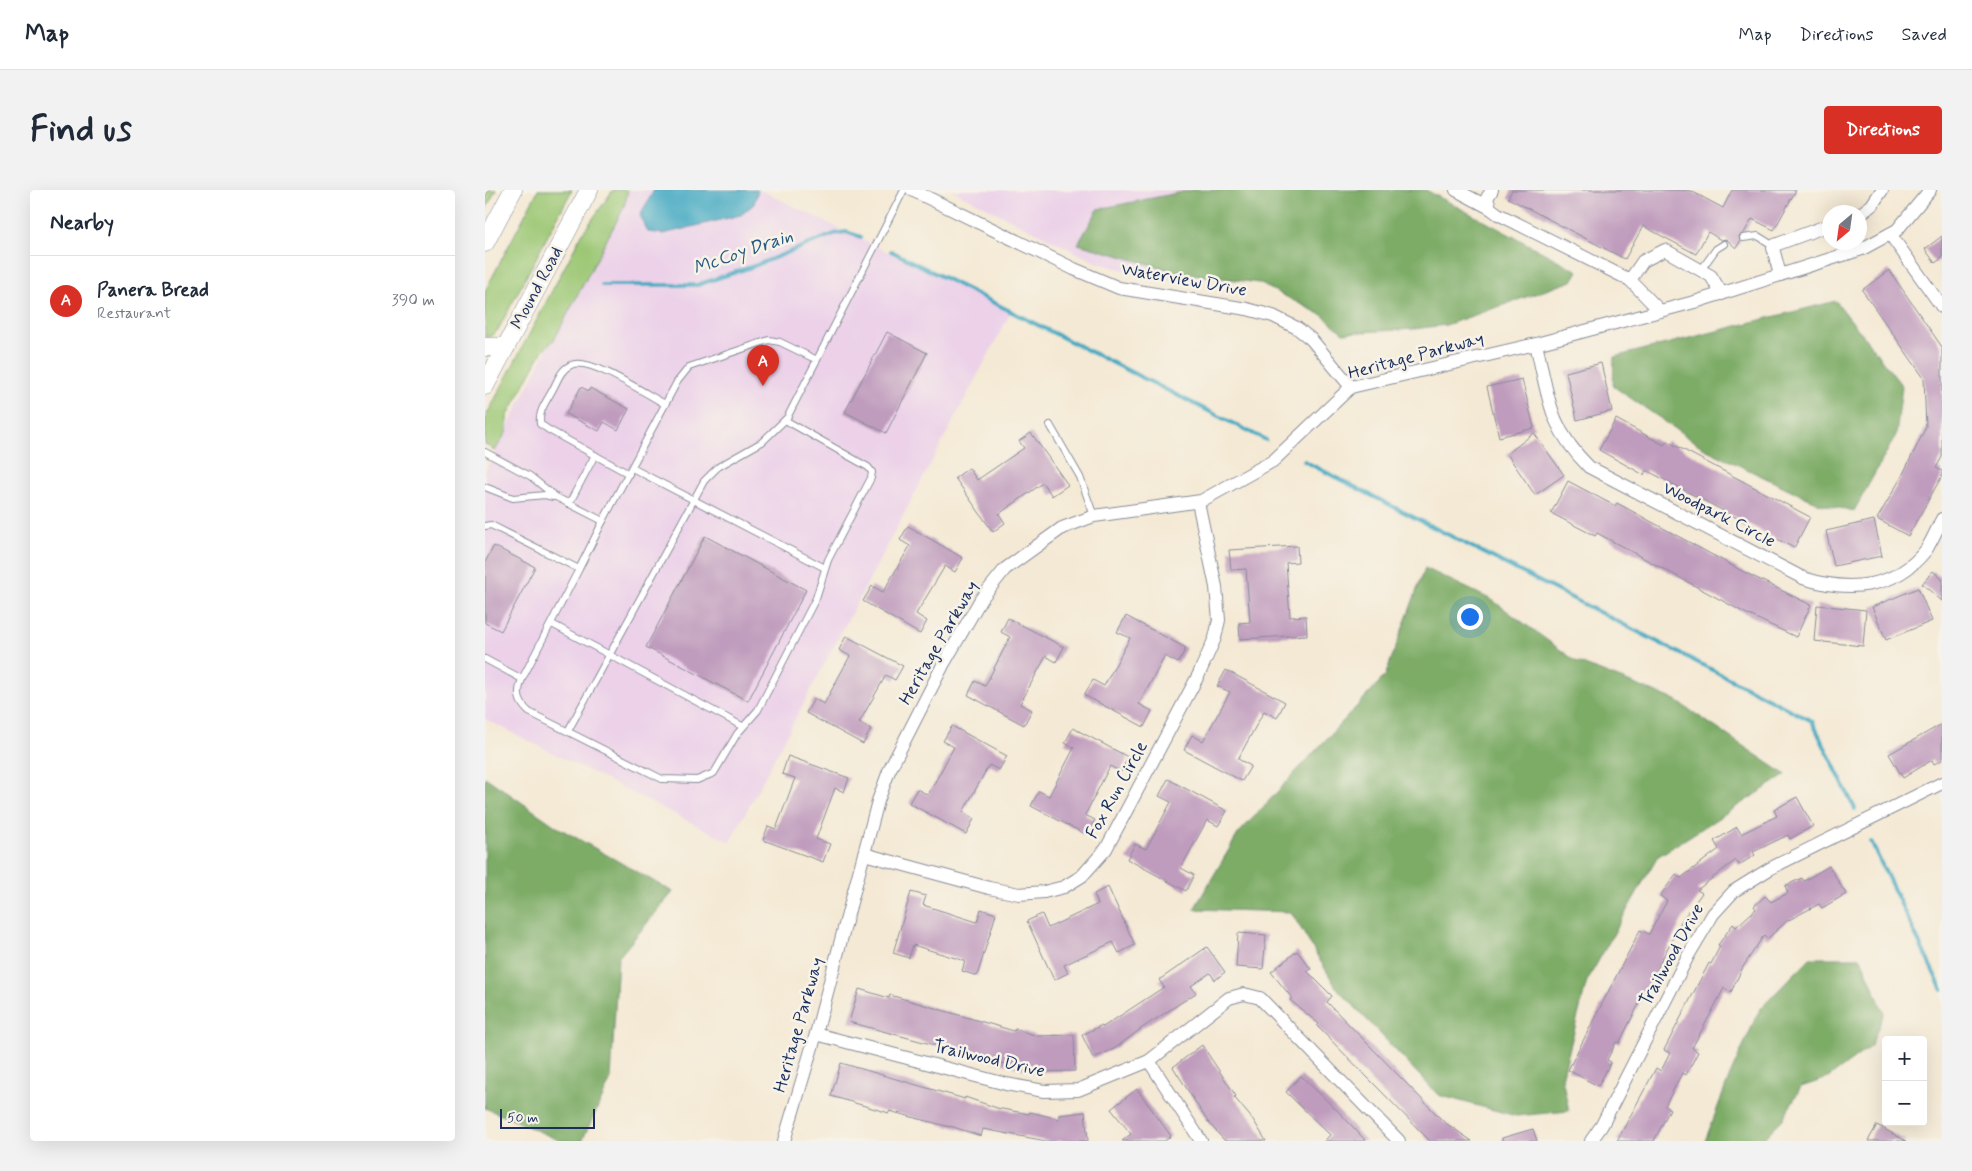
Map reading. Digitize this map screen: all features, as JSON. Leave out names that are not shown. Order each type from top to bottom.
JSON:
[{"type":"main road","points":[[485,243],[513,190]]},
{"type":"main road","name":"Mound Road","points":[[485,386],[589,190]]},
{"type":"main road","points":[[485,347],[506,347]]},
{"type":"street","name":"Waterview Drive","points":[[912,190],[1074,269],[1119,288],[1247,309],[1273,316],[1297,328],[1311,339],[1351,388]]},
{"type":"street","points":[[1456,190],[1498,214],[1630,280],[1660,311]]},
{"type":"street","points":[[1490,208],[1487,198],[1492,190]]},
{"type":"street","points":[[1867,209],[1872,205],[1882,190]]},
{"type":"street","name":"Heritage Parkway","points":[[784,1141],[816,1034],[878,801],[889,771],[943,665],[981,599],[1005,569],[1062,528],[1094,516],[1198,502],[1273,461],[1351,388],[1536,344],[1660,311],[1721,294],[1862,249],[1897,230],[1930,190]]},
{"type":"street","points":[[1780,275],[1774,246],[1822,229]]},
{"type":"street","points":[[1890,234],[1942,307]]},
{"type":"street","points":[[1630,280],[1643,261],[1665,250],[1711,276],[1721,294]]},
{"type":"street","name":"Woodpark Circle","points":[[1536,344],[1551,412],[1571,449],[1589,467],[1803,578],[1822,584],[1846,588],[1872,585],[1893,577],[1911,565],[1926,550],[1942,520]]},
{"type":"street","name":"Fox Run Circle","points":[[864,854],[989,888],[1019,894],[1044,892],[1064,887],[1082,876],[1095,863],[1115,832],[1199,674],[1215,638],[1219,620],[1217,587],[1198,502]]},
{"type":"street","name":"Trailwood Drive","points":[[1591,1141],[1602,1125],[1688,956],[1713,914],[1734,891],[1771,868],[1942,783]]},
{"type":"street","name":"Trailwood Drive","points":[[816,1034],[1006,1084],[1044,1091],[1079,1090],[1149,1061],[1229,998],[1244,994],[1260,998],[1399,1141]]},
{"type":"street","points":[[1149,1061],[1201,1141]]},
{"type":"lane","points":[[568,732],[692,501],[711,472],[762,442],[785,420],[904,190]]},
{"type":"lane","points":[[1743,238],[1758,236],[1774,246]]},
{"type":"lane","points":[[1701,270],[1716,249],[1724,244]]},
{"type":"lane","points":[[785,420],[868,467],[872,472],[871,478],[825,568],[816,598],[762,702],[751,719],[742,726],[714,773],[697,780],[662,779],[529,712],[522,705],[518,697],[522,678],[552,624],[603,521],[665,404],[677,382],[689,367],[769,340],[780,342],[817,360]]},
{"type":"lane","points":[[665,404],[588,364],[579,363],[570,365],[562,372],[539,416],[540,424],[595,455],[631,471],[825,568]]},
{"type":"lane","points":[[1050,425],[1080,477],[1094,516]]},
{"type":"lane","points":[[485,452],[530,476],[556,498]]},
{"type":"lane","points":[[569,504],[595,455]]},
{"type":"lane","points":[[485,487],[513,498],[545,495],[556,498],[603,521]]},
{"type":"lane","points":[[485,526],[491,525],[579,569]]},
{"type":"lane","points":[[552,624],[742,726]]},
{"type":"lane","points":[[485,659],[522,678]]},
{"type":"shaded area","points":[[627,190],[760,190],[1011,312],[730,842],[485,719],[485,472]]},
{"type":"shaded area","points":[[952,190],[1220,190],[1173,280],[1150,277],[1095,262]]},
{"type":"green space","points":[[488,190],[496,190],[485,211],[485,196]]},
{"type":"green space","points":[[538,190],[572,190],[498,330],[491,336],[485,337],[485,291]]},
{"type":"green space","points":[[613,190],[628,190],[624,207],[554,340],[543,350],[507,417],[507,431],[495,451],[485,444],[485,418],[582,234]]},
{"type":"green space","points":[[1192,190],[1426,190],[1578,271],[1572,281],[1446,325],[1414,329],[1343,333],[1322,315],[1259,283],[1177,272],[1078,244],[1098,209]]},
{"type":"green space","points":[[1836,301],[1902,386],[1896,435],[1854,511],[1820,504],[1705,449],[1613,386],[1614,357]]},
{"type":"green space","points":[[1425,568],[1492,600],[1577,662],[1675,700],[1786,775],[1657,857],[1587,981],[1562,1078],[1569,1111],[1516,1116],[1438,1095],[1336,987],[1291,912],[1194,909],[1238,834],[1385,676]]},
{"type":"green space","points":[[485,777],[557,827],[673,892],[618,958],[611,1079],[582,1141],[561,1141],[485,1108]]},
{"type":"green space","points":[[1810,958],[1861,958],[1884,1013],[1871,1046],[1828,1078],[1801,1087],[1782,1120],[1766,1136],[1764,1141],[1705,1141],[1730,1075],[1760,1009]]},
{"type":"water","points":[[654,190],[758,190],[754,204],[741,215],[663,234],[648,232],[640,215]]},
{"type":"building","points":[[1512,190],[1689,190],[1723,208],[1732,190],[1796,190],[1774,230],[1752,219],[1744,233],[1739,236],[1740,242],[1736,248],[1726,239],[1721,240],[1708,232],[1696,254],[1643,226],[1625,259],[1508,198]]},
{"type":"building","points":[[1942,236],[1942,258],[1935,263],[1925,249]]},
{"type":"building","points":[[1889,270],[1942,347],[1942,457],[1936,468],[1942,471],[1942,476],[1908,536],[1877,519],[1902,476],[1926,427],[1924,378],[1862,290]]},
{"type":"building","points":[[887,332],[927,353],[886,433],[845,412]]},
{"type":"building","points":[[1601,363],[1612,411],[1577,420],[1566,372]]},
{"type":"building","points":[[1522,379],[1534,428],[1499,437],[1487,387]]},
{"type":"building","points":[[581,387],[589,391],[590,388],[629,409],[618,430],[604,422],[599,431],[566,414]]},
{"type":"building","points":[[1616,419],[1664,445],[1667,441],[1810,517],[1794,548],[1646,470],[1644,475],[1599,450]]},
{"type":"building","points":[[1031,433],[1068,485],[1052,496],[1043,483],[999,514],[1005,523],[993,532],[955,478],[969,468],[977,480],[1024,448],[1019,441]]},
{"type":"building","points":[[1534,433],[1564,475],[1535,495],[1507,454]]},
{"type":"building","points":[[1568,481],[1615,506],[1617,503],[1740,570],[1811,605],[1796,637],[1745,613],[1597,533],[1595,536],[1551,513]]},
{"type":"building","points":[[1874,520],[1882,556],[1834,566],[1826,531]]},
{"type":"building","points":[[908,526],[963,558],[955,572],[945,566],[916,614],[927,621],[920,634],[863,601],[872,586],[883,592],[910,546],[900,540]]},
{"type":"building","points":[[705,536],[806,590],[748,701],[646,647]]},
{"type":"building","points":[[494,546],[535,567],[501,631],[485,623],[485,562]]},
{"type":"building","points":[[1297,546],[1298,562],[1286,563],[1290,617],[1306,616],[1307,635],[1240,639],[1239,623],[1250,622],[1246,569],[1231,570],[1229,550]]},
{"type":"building","points":[[1933,571],[1942,579],[1942,601],[1922,584]]},
{"type":"building","points":[[1918,588],[1932,621],[1886,640],[1872,607]]},
{"type":"building","points":[[1817,605],[1866,610],[1863,646],[1814,641]]},
{"type":"building","points":[[1126,616],[1186,648],[1178,663],[1165,656],[1139,704],[1152,711],[1144,727],[1084,695],[1093,680],[1104,686],[1130,638],[1117,632]]},
{"type":"building","points":[[1008,618],[1064,647],[1056,662],[1046,656],[1020,704],[1032,710],[1024,725],[968,695],[975,681],[985,686],[1010,637],[1001,632]]},
{"type":"building","points":[[846,636],[903,666],[895,680],[886,675],[859,723],[871,729],[863,744],[806,713],[814,699],[824,704],[850,656],[839,650]]},
{"type":"building","points":[[1226,670],[1285,702],[1277,718],[1264,711],[1238,759],[1251,766],[1242,781],[1184,750],[1192,735],[1203,741],[1230,692],[1217,686]]},
{"type":"building","points":[[1942,724],[1942,760],[1934,764],[1932,760],[1903,778],[1889,754]]},
{"type":"building","points":[[952,726],[1007,756],[999,770],[989,765],[963,812],[974,819],[966,834],[909,803],[917,789],[928,795],[954,747],[943,741]]},
{"type":"building","points":[[1073,728],[1128,757],[1121,772],[1110,766],[1085,815],[1095,820],[1087,835],[1031,806],[1039,791],[1049,796],[1074,748],[1065,743]]},
{"type":"building","points":[[788,756],[849,778],[844,792],[835,788],[816,839],[830,844],[823,862],[763,840],[768,826],[776,829],[795,778],[782,774]]},
{"type":"building","points":[[1168,779],[1227,811],[1218,826],[1207,820],[1181,868],[1194,875],[1186,891],[1127,859],[1135,844],[1146,849],[1171,802],[1159,796]]},
{"type":"building","points":[[1797,797],[1813,826],[1790,839],[1788,835],[1753,852],[1755,855],[1739,865],[1736,860],[1697,890],[1702,893],[1682,920],[1619,1043],[1616,1042],[1607,1060],[1611,1062],[1598,1086],[1568,1070],[1640,930],[1649,934],[1667,901],[1660,896],[1676,874],[1681,878],[1719,849],[1714,841],[1737,827],[1741,834],[1777,816],[1774,810]]},
{"type":"building","points":[[1829,866],[1846,894],[1822,908],[1819,904],[1787,921],[1767,939],[1764,935],[1743,967],[1731,992],[1724,988],[1692,1048],[1698,1052],[1686,1075],[1682,1073],[1665,1106],[1670,1109],[1654,1141],[1617,1141],[1656,1068],[1661,1071],[1670,1053],[1664,1050],[1709,963],[1711,964],[1720,946],[1718,945],[1733,924],[1736,927],[1756,909],[1754,906],[1765,896],[1771,902],[1788,893],[1785,886],[1802,878],[1804,881]]},
{"type":"building","points":[[1108,887],[1135,945],[1119,953],[1113,942],[1064,965],[1068,973],[1054,980],[1027,921],[1042,914],[1048,928],[1098,904],[1094,894]]},
{"type":"building","points":[[911,892],[926,896],[923,905],[977,922],[981,909],[996,914],[977,976],[962,971],[965,961],[913,945],[909,958],[893,953]]},
{"type":"building","points":[[1238,933],[1266,935],[1263,969],[1236,967]]},
{"type":"building","points":[[1207,947],[1225,972],[1215,980],[1210,973],[1191,986],[1196,993],[1142,1028],[1114,1049],[1093,1058],[1082,1035],[1102,1025],[1103,1027],[1164,987],[1159,980]]},
{"type":"building","points":[[1297,951],[1311,969],[1307,971],[1332,996],[1327,1002],[1444,1122],[1472,1141],[1430,1141],[1317,1026],[1319,1024],[1290,1000],[1292,998],[1271,972]]},
{"type":"building","points":[[859,989],[889,998],[890,995],[1037,1036],[1074,1035],[1075,1071],[1035,1072],[849,1022]]},
{"type":"building","points":[[1202,1045],[1236,1096],[1234,1097],[1254,1121],[1266,1141],[1225,1141],[1208,1122],[1173,1067]]},
{"type":"building","points":[[841,1063],[965,1099],[965,1097],[997,1108],[1029,1114],[1030,1112],[1059,1119],[1059,1115],[1085,1112],[1088,1141],[1046,1141],[983,1129],[981,1136],[950,1126],[889,1111],[889,1113],[831,1096]]},
{"type":"building","points":[[1301,1076],[1366,1141],[1324,1141],[1330,1135],[1286,1092]]},
{"type":"building","points":[[1137,1089],[1171,1136],[1165,1141],[1122,1141],[1131,1134],[1111,1109]]},
{"type":"building","points":[[1877,1125],[1906,1141],[1868,1141]]},
{"type":"building","points":[[1533,1129],[1537,1141],[1502,1141],[1502,1138]]},
{"type":"waterway","name":"McCoy Drain","points":[[602,285],[697,285],[754,266],[834,234],[846,232],[861,237]]},
{"type":"waterway","points":[[891,251],[1266,440]]},
{"type":"waterway","points":[[1304,461],[1812,721],[1855,809]]},
{"type":"waterway","points":[[1871,842],[1942,990]]},
{"type":"place","name":"Panera Bread","points":[[763,386]]}]
